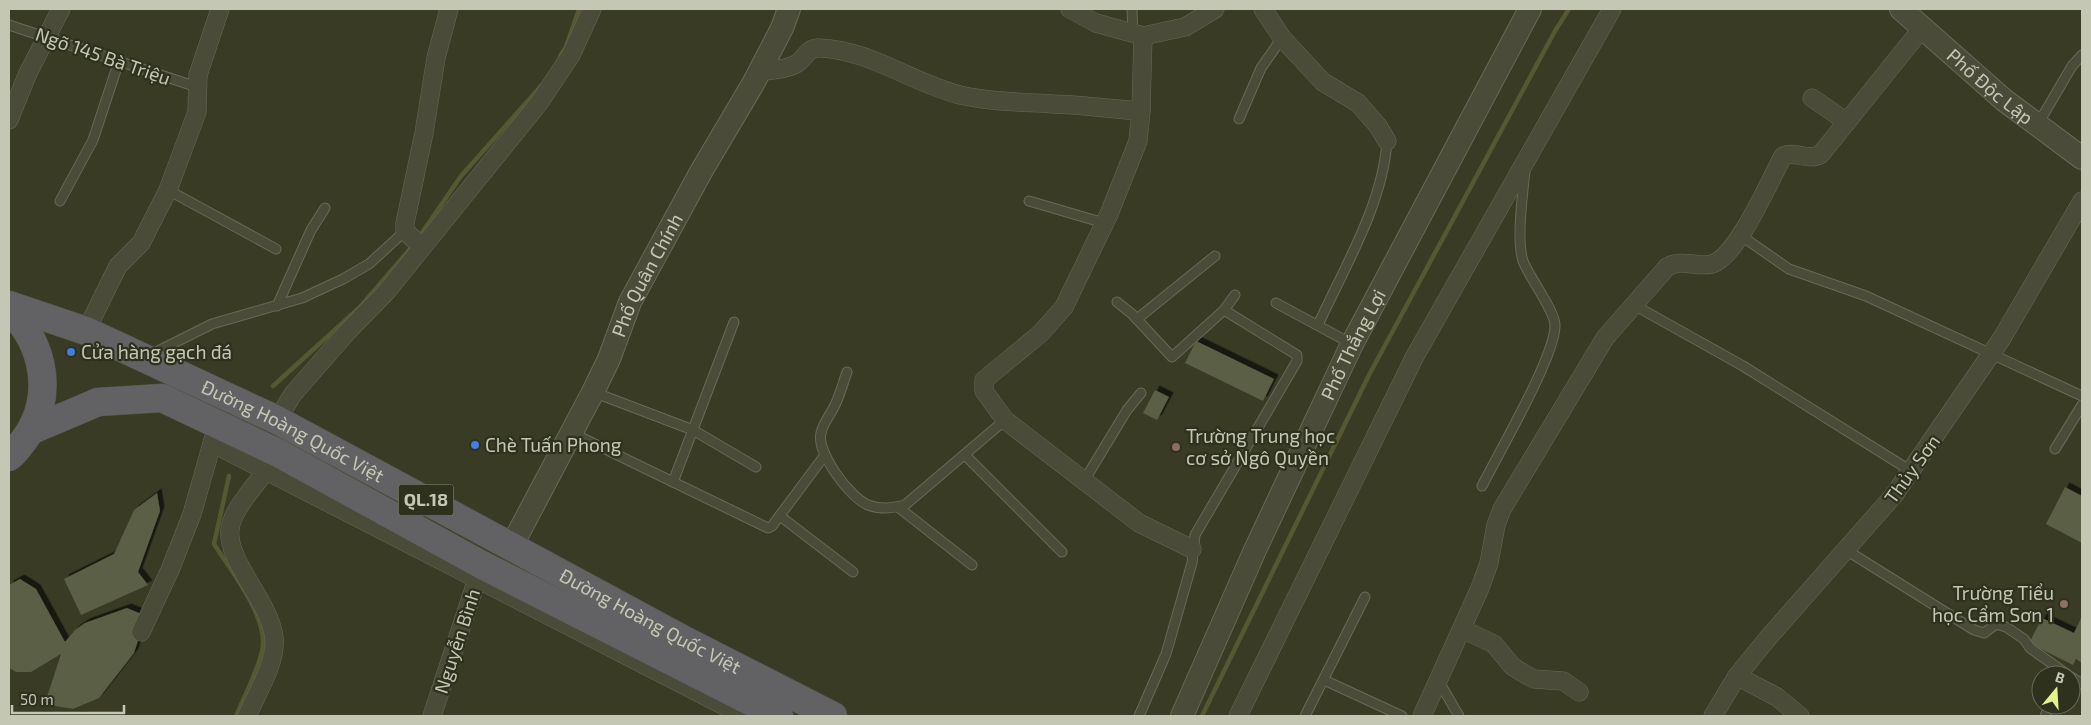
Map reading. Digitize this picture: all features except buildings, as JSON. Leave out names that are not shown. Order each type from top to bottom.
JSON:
[{"type":"highway","name":"Đường Hoàng Quốc Việt","points":[[9,305],[86,331],[277,420],[512,545],[686,641],[833,716]]},
{"type":"highway","name":"QL.18","points":[[9,310],[21,322],[36,346],[43,374],[41,403],[32,430],[9,457]]},
{"type":"highway","name":"Đường Hoàng Quốc Việt","points":[[32,430],[98,402],[162,398],[215,433],[479,572],[779,716]]},
{"type":"street","points":[[9,120],[28,73],[61,9]]},
{"type":"street","points":[[86,331],[118,266],[141,243],[168,190],[197,112],[197,87],[204,56],[220,9]]},
{"type":"street","points":[[414,241],[436,58],[449,9]]},
{"type":"street","points":[[277,420],[293,394],[348,331],[387,291],[414,241],[539,103],[571,55],[592,9]]},
{"type":"street","name":"Phố Quân Chính","points":[[512,545],[593,392],[609,359],[630,302],[702,170],[759,72],[782,28],[788,9]]},
{"type":"street","points":[[1070,9],[1096,23],[1138,35],[1185,27],[1215,9]]},
{"type":"street","points":[[1263,9],[1282,38],[1323,82],[1358,103],[1378,126],[1387,141]]},
{"type":"street","name":"Phố Thắng Lợi","points":[[1182,716],[1255,550],[1352,344],[1530,9]]},
{"type":"street","points":[[1238,716],[1415,356],[1526,157],[1612,9]]},
{"type":"street","name":"Phố Độc Lập","points":[[1901,9],[2004,100],[2082,158]]},
{"type":"street","points":[[1422,716],[1462,629],[1489,564],[1502,509],[1605,338],[1667,267],[1680,263],[1711,264],[1722,260],[1740,235],[1783,156],[1790,154],[1817,157],[1923,28]]},
{"type":"street","points":[[1138,35],[1141,112],[1138,141],[1104,223],[1064,307],[1041,333],[984,380],[984,391],[1005,420],[1084,481],[1139,523],[1192,550]]},
{"type":"street","points":[[759,72],[791,66],[798,63],[810,50],[819,48],[873,60],[924,84],[960,94],[1025,104],[1054,104],[1141,112]]},
{"type":"street","points":[[1812,98],[1847,122]]},
{"type":"street","name":"Thủy Sơn","points":[[1712,716],[1737,676],[1894,495],[1911,472],[1991,354],[2082,201]]},
{"type":"street","points":[[141,632],[170,570],[192,514],[215,433]]},
{"type":"street","points":[[247,716],[268,666],[274,637],[263,603],[230,544],[230,527],[238,507],[272,462]]},
{"type":"street","points":[[479,572],[744,716]]},
{"type":"street","name":"Nguyễn Bình","points":[[437,714],[479,572]]},
{"type":"street","points":[[1462,629],[1494,644],[1512,666],[1534,679],[1563,681],[1579,692]]},
{"type":"street","points":[[1737,676],[1777,697],[1800,716]]},
{"type":"lane","points":[[1132,9],[1138,35]]},
{"type":"lane","name":"Ngõ 145 Bà Triệu","points":[[9,24],[197,87]]},
{"type":"lane","points":[[1239,119],[1261,68],[1282,38]]},
{"type":"lane","points":[[2038,125],[2072,66],[2082,55]]},
{"type":"lane","points":[[60,201],[93,140],[119,61]]},
{"type":"lane","points":[[1318,325],[1372,206],[1386,164],[1387,141]]},
{"type":"lane","points":[[1482,486],[1543,366],[1555,335],[1556,322],[1522,259],[1521,222],[1526,157]]},
{"type":"lane","points":[[168,190],[276,249]]},
{"type":"lane","points":[[1029,201],[1104,223]]},
{"type":"lane","points":[[277,306],[311,230],[325,208]]},
{"type":"lane","points":[[1740,235],[1789,268],[1866,296],[2082,396]]},
{"type":"lane","points":[[145,357],[212,324],[302,298],[414,241]]},
{"type":"lane","points":[[1137,319],[1215,256]]},
{"type":"lane","points":[[1117,302],[1137,319],[1172,357],[1224,310],[1235,295]]},
{"type":"lane","points":[[1276,303],[1352,344]]},
{"type":"lane","points":[[1634,305],[1743,366],[1911,472]]},
{"type":"lane","points":[[1139,716],[1166,654],[1192,563],[1195,535],[1297,361],[1297,355],[1224,310]]},
{"type":"lane","points":[[673,482],[734,322]]},
{"type":"lane","points":[[847,372],[836,403],[820,434],[825,455],[848,489],[865,504],[889,509],[906,505],[1005,420]]},
{"type":"lane","points":[[593,392],[693,430],[756,467]]},
{"type":"lane","points":[[1084,481],[1127,410],[1141,394]]},
{"type":"lane","points":[[2055,448],[2082,405]]},
{"type":"lane","points":[[572,433],[768,528],[780,516],[825,455]]},
{"type":"lane","points":[[965,455],[1062,552]]},
{"type":"lane","points":[[898,507],[972,565]]},
{"type":"lane","points":[[780,516],[852,572]]},
{"type":"lane","points":[[1846,550],[1974,630],[1984,633],[1996,624],[2006,627],[2024,639],[2030,648],[2053,665]]},
{"type":"lane","points":[[1305,716],[1365,597]]},
{"type":"lane","points":[[1324,680],[1402,716]]},
{"type":"lane","points":[[1438,680],[1459,716]]},
{"type":"waterway","points":[[560,56],[566,47],[579,9]]},
{"type":"waterway","points":[[1202,716],[1369,375],[1555,31],[1569,9]]},
{"type":"waterway","points":[[419,237],[461,176],[541,86]]},
{"type":"waterway","points":[[273,386],[360,307],[410,249]]},
{"type":"waterway","points":[[229,476],[214,544],[239,581],[255,610],[263,638],[262,651],[257,667],[236,716]]},
{"type":"place","name":"Cửa hàng gạch đá","points":[[71,352]]},
{"type":"place","name":"Chè Tuấn Phong","points":[[475,445]]},
{"type":"place","name":"Trường Trung học cơ sở Ngô Quyền","points":[[1176,447]]},
{"type":"place","name":"Trường Tiểu học Cẩm Sơn 1","points":[[2064,604]]}]
